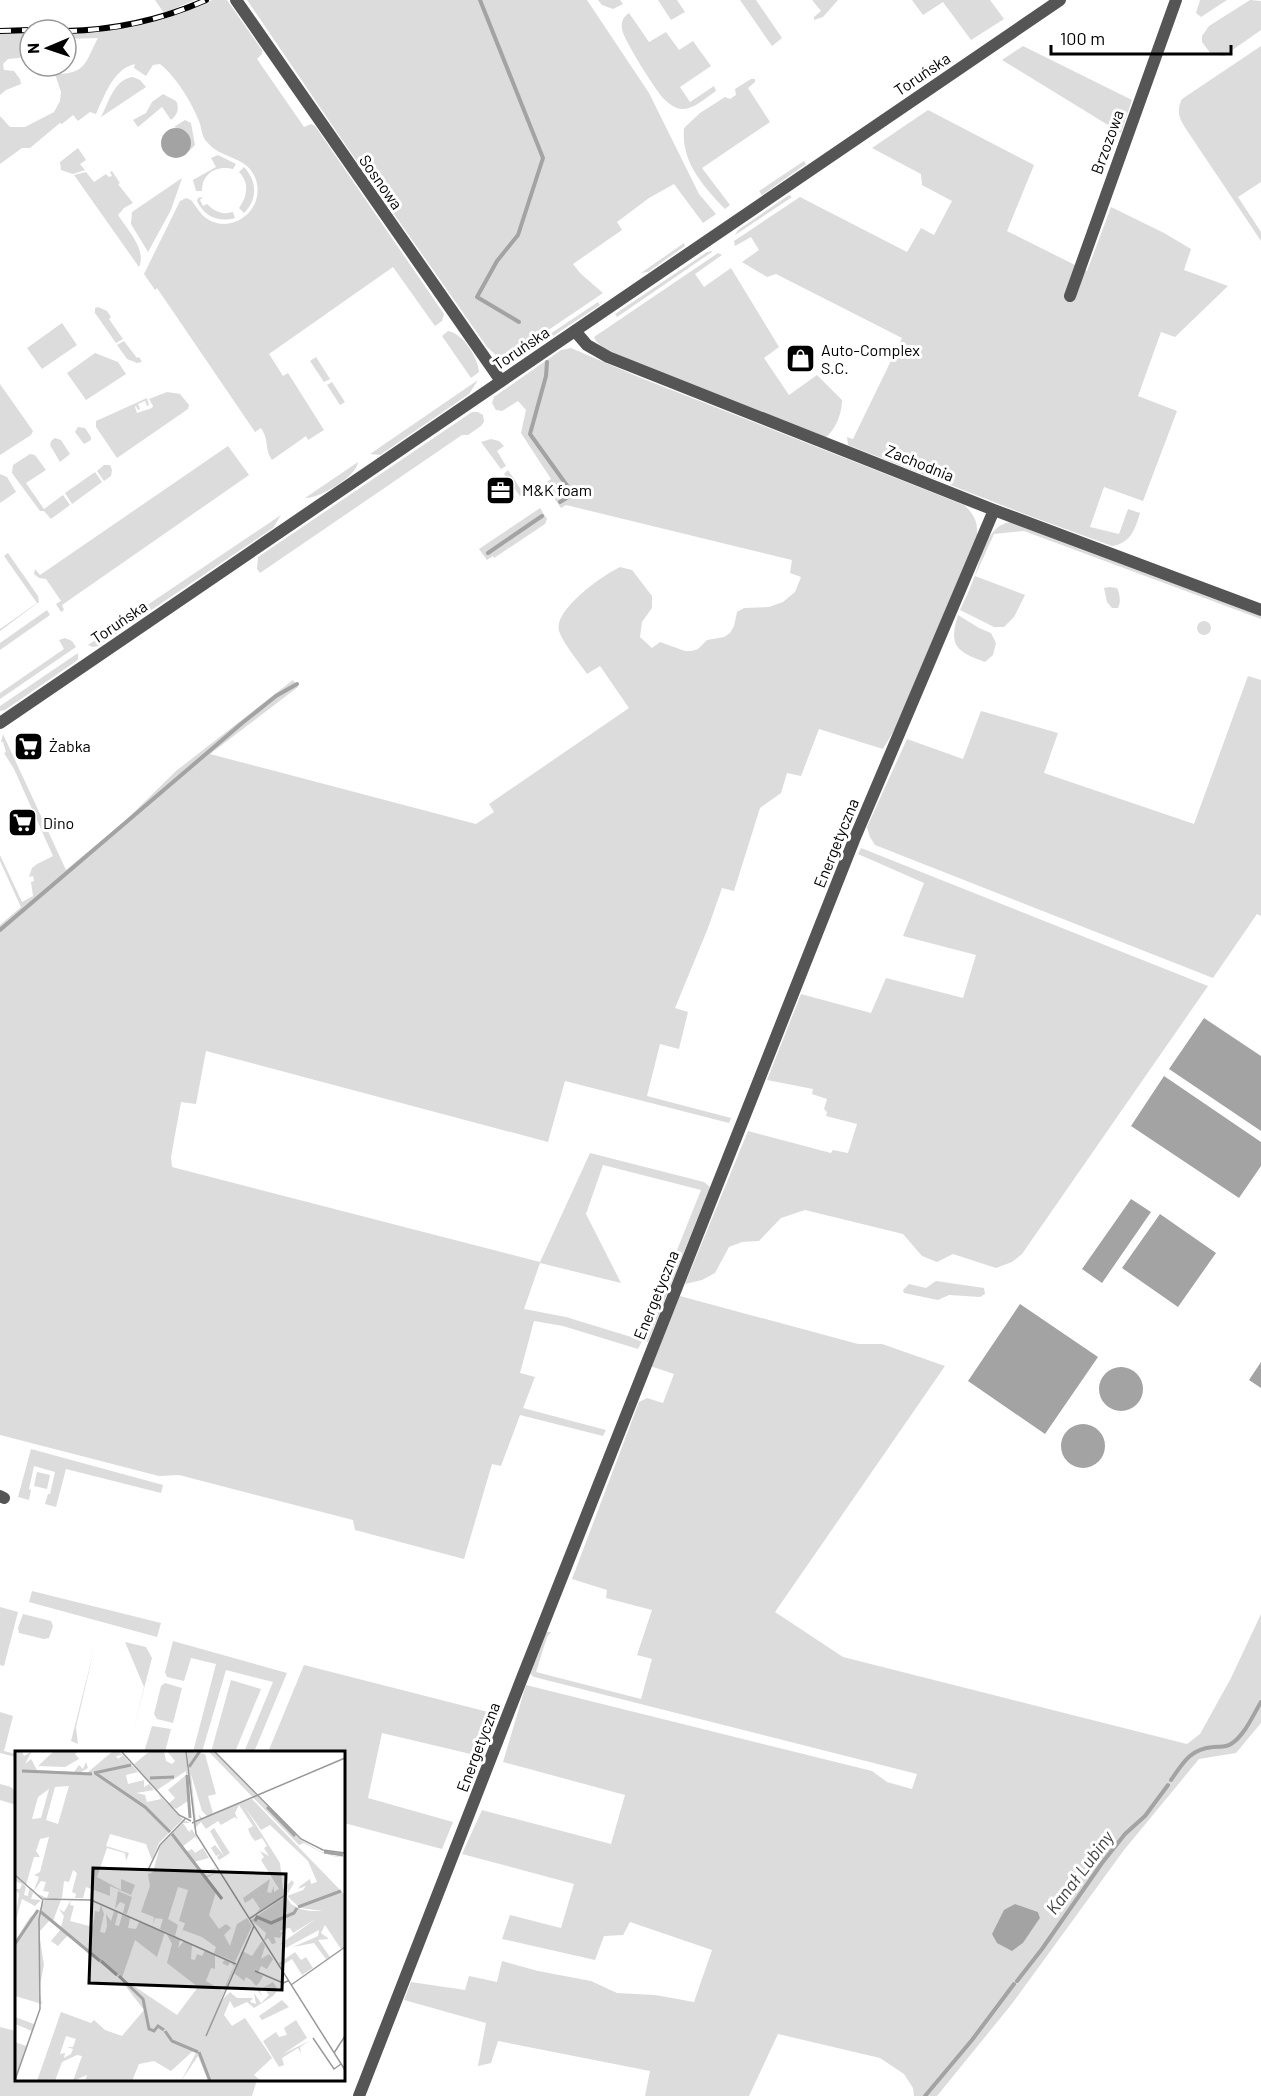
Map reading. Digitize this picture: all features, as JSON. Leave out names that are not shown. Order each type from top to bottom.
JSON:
[{"type":"street","name":"Sosnowa","points":[[236,0],[501,381]]},
{"type":"street","name":"Toruńska","points":[[0,723],[1060,0]]},
{"type":"street","name":"Brzozowa","points":[[1070,296],[1176,0]]},
{"type":"street","name":"Zachodnia","points":[[575,331],[587,345],[608,357],[994,510],[1261,610]]},
{"type":"street","name":"Energetyczna","points":[[359,2096],[854,840],[994,510]]},
{"type":"shaded area","points":[[155,0],[195,0],[164,13]]},
{"type":"shaded area","points":[[212,0],[227,0],[262,50],[262,54],[257,59],[304,127],[311,124],[315,126],[444,314],[442,321],[435,326],[393,267],[269,354],[283,376],[288,373],[324,430],[308,440],[306,436],[272,460],[261,428],[255,432],[157,288],[155,290],[144,274],[180,201],[186,198],[191,200],[209,220],[229,224],[246,216],[252,209],[258,190],[256,180],[247,166],[219,152],[205,140],[192,105],[172,76],[160,64],[153,65],[146,76],[134,68],[135,64],[127,67],[115,77],[96,114],[90,112],[78,121],[73,115],[30,148],[22,148],[0,164],[0,116],[10,127],[25,127],[54,112],[60,101],[61,92],[56,78],[78,78],[78,70],[84,65],[98,38],[78,39],[78,32],[141,25],[195,8]]},
{"type":"shaded area","points":[[247,0],[587,0],[649,93],[699,194],[716,214],[703,223],[674,184],[649,198],[617,222],[622,230],[573,264],[603,293],[510,356],[497,356],[487,347]]},
{"type":"shaded area","points":[[598,0],[620,0],[623,4],[613,9],[602,5]]},
{"type":"shaded area","points":[[658,0],[677,0],[685,12],[671,20]]},
{"type":"shaded area","points":[[740,0],[756,0],[782,38],[772,46]]},
{"type":"shaded area","points":[[812,0],[838,0],[823,17],[814,20],[814,17],[821,11]]},
{"type":"shaded area","points":[[912,0],[990,0],[1004,19],[971,40],[943,2],[923,15]]},
{"type":"shaded area","points":[[1200,0],[1227,0],[1201,17],[1196,13]]},
{"type":"shaded area","points":[[1250,0],[1261,1],[1261,30],[1224,56],[1211,54],[1202,42],[1202,36],[1209,26]]},
{"type":"shaded area","points":[[629,13],[649,42],[666,32],[679,50],[693,41],[711,66],[680,87],[690,102],[714,86],[716,91],[692,107],[683,109],[672,106],[663,98],[633,53],[622,29],[622,22]]},
{"type":"shaded area","points":[[0,33],[18,33],[18,58],[8,59],[3,64],[4,70],[14,71],[21,84],[0,95]]},
{"type":"shaded area","points":[[1023,46],[1132,100],[1121,133],[1002,60]]},
{"type":"shaded area","points":[[1261,46],[1261,182],[1238,197],[1261,232],[1261,241],[1186,129],[1179,111],[1182,99]]},
{"type":"shaded area","points":[[133,77],[140,80],[146,87],[101,117],[121,82]]},
{"type":"shaded area","points":[[755,79],[755,82],[748,88],[770,122],[702,168],[730,205],[725,209],[695,173],[686,152],[684,128],[700,113],[725,97],[730,99],[736,95],[735,89]]},
{"type":"shaded area","points":[[163,94],[176,101],[178,109],[175,116],[171,120],[162,107],[138,127],[133,120],[146,113],[152,102]]},
{"type":"shaded area","points":[[928,110],[1034,165],[1007,231],[1087,271],[1111,207],[1191,249],[1184,270],[1228,286],[1175,337],[1161,332],[1138,396],[1177,411],[1143,501],[1104,487],[1090,527],[1119,534],[1128,509],[1140,513],[1131,534],[1124,542],[1112,546],[848,445],[847,437],[853,439],[902,338],[776,274],[767,277],[742,262],[759,250],[751,237],[735,246],[734,241],[800,197],[907,252],[921,228],[934,235],[952,201],[922,185],[921,174],[872,148]]},
{"type":"shaded area","points":[[185,120],[191,123],[195,145],[188,152],[190,147],[180,129],[174,127]]},
{"type":"shaded area","points":[[176,128],[182,129],[190,137],[190,149],[182,157],[176,158],[170,157],[162,149],[161,143],[162,137],[170,129]]},
{"type":"shaded area","points":[[78,148],[86,160],[80,164],[85,170],[73,174],[61,170],[60,162]]},
{"type":"shaded area","points":[[218,155],[236,164],[233,169],[216,169],[205,179],[202,191],[196,191],[193,180],[216,167],[211,158]]},
{"type":"shaded area","points":[[804,161],[806,164],[762,195],[759,191]]},
{"type":"shaded area","points":[[244,167],[251,178],[254,196],[244,213],[239,208],[244,199],[246,185],[239,172]]},
{"type":"shaded area","points":[[112,171],[120,183],[118,184],[133,203],[118,215],[138,247],[141,260],[139,267],[74,175],[86,172],[94,182],[106,174],[109,177],[112,176],[110,172]]},
{"type":"shaded area","points":[[182,178],[171,210],[148,252],[131,224],[132,212]]},
{"type":"shaded area","points":[[789,195],[792,197],[735,235],[738,230]]},
{"type":"shaded area","points":[[203,197],[200,200],[203,206],[207,204],[222,213],[233,212],[235,218],[223,220],[212,217],[197,201],[198,198]]},
{"type":"shaded area","points":[[684,243],[685,246],[648,272],[641,273]]},
{"type":"shaded area","points":[[712,251],[617,317],[615,314],[707,252]]},
{"type":"shaded area","points":[[718,253],[722,255],[695,274],[704,287],[731,268],[779,347],[764,358],[789,395],[817,375],[842,400],[838,420],[826,437],[605,350],[596,341],[594,337]]},
{"type":"shaded area","points":[[598,302],[600,305],[518,359],[508,362]]},
{"type":"shaded area","points":[[95,308],[107,311],[111,317],[109,319],[123,339],[116,343],[95,313]]},
{"type":"shaded area","points":[[62,323],[77,345],[42,369],[27,348]]},
{"type":"shaded area","points":[[448,331],[465,342],[473,354],[479,372],[471,378],[442,336]]},
{"type":"shaded area","points":[[124,341],[142,362],[137,363],[127,359],[117,345]]},
{"type":"shaded area","points":[[571,348],[641,378],[964,505],[973,515],[977,526],[977,535],[896,727],[883,749],[819,729],[801,776],[787,773],[781,793],[760,808],[734,891],[722,888],[675,1008],[688,1012],[679,1049],[660,1044],[647,1096],[731,1118],[729,1123],[565,1081],[548,1142],[206,1051],[196,1104],[181,1102],[171,1157],[172,1167],[540,1262],[590,1153],[704,1182],[710,1187],[648,1342],[642,1341],[638,1349],[563,1326],[534,1321],[520,1373],[535,1377],[523,1408],[606,1430],[603,1436],[520,1415],[501,1466],[492,1464],[464,1559],[355,1530],[353,1520],[179,1475],[159,1476],[0,1435],[0,925],[21,907],[0,861],[0,855],[22,902],[33,896],[31,882],[34,881],[33,876],[29,877],[32,868],[53,856],[14,769],[4,753],[6,752],[1,742],[3,734],[66,870],[125,821],[176,771],[293,680],[298,687],[210,754],[476,824],[494,812],[489,804],[629,708],[600,666],[587,674],[559,631],[559,623],[571,604],[602,577],[620,567],[632,570],[652,596],[652,608],[642,622],[640,637],[652,648],[660,642],[685,651],[692,651],[698,649],[707,640],[724,637],[730,633],[737,612],[744,608],[769,607],[783,602],[795,592],[801,577],[790,573],[792,560],[566,505],[561,508],[544,484],[551,479],[521,433],[526,410],[518,401],[502,411],[496,410],[492,403],[494,397],[561,350]],"holes":[[[603,1165],[701,1190],[641,1340],[566,1317],[524,1309],[540,1263],[621,1283],[586,1214]]]},
{"type":"shaded area","points":[[95,353],[118,362],[126,374],[86,400],[67,373]]},
{"type":"shaded area","points":[[316,357],[330,379],[324,382],[310,361]]},
{"type":"shaded area","points":[[478,380],[469,394],[380,455],[370,454]]},
{"type":"shaded area","points":[[332,382],[345,402],[340,405],[327,385]]},
{"type":"shaded area","points":[[0,384],[33,431],[31,435],[0,455]]},
{"type":"shaded area","points":[[167,392],[180,394],[189,405],[188,409],[117,458],[96,427],[96,421],[147,398],[149,405],[147,406],[145,401],[138,404],[140,409],[135,407],[137,413],[152,408],[149,399]]},
{"type":"shaded area","points":[[472,412],[483,415],[484,422],[481,426],[468,435],[462,435],[260,573],[257,569],[258,557]]},
{"type":"shaded area","points":[[78,427],[85,428],[91,440],[84,444],[75,432]]},
{"type":"shaded area","points":[[55,438],[61,440],[70,454],[60,462],[50,445]]},
{"type":"shaded area","points":[[491,439],[499,441],[504,446],[497,451],[506,466],[501,469],[481,442]]},
{"type":"shaded area","points":[[228,446],[249,475],[62,605],[64,610],[61,612],[56,604],[61,601],[46,579],[34,574],[35,569],[40,575]]},
{"type":"shaded area","points":[[30,454],[35,455],[46,470],[26,483],[44,509],[63,495],[70,505],[51,519],[44,511],[40,511],[12,473],[13,465]]},
{"type":"shaded area","points":[[358,462],[351,474],[336,486],[319,495],[305,498]]},
{"type":"shaded area","points":[[104,465],[110,465],[112,470],[111,476],[104,481],[97,471]]},
{"type":"shaded area","points":[[508,470],[524,494],[520,496],[504,474]]},
{"type":"shaded area","points":[[95,472],[102,482],[72,504],[65,493]]},
{"type":"shaded area","points":[[0,474],[7,477],[16,492],[0,503]]},
{"type":"shaded area","points":[[540,508],[547,519],[545,524],[494,558],[493,556],[487,560],[479,549]]},
{"type":"shaded area","points":[[281,515],[273,528],[98,646],[88,645]]},
{"type":"shaded area","points":[[1010,522],[1261,615],[1261,619],[1024,531],[994,534],[975,576],[1025,595],[1014,617],[1004,627],[994,627],[960,610],[986,543],[995,529]]},
{"type":"shaded area","points":[[8,553],[38,596],[39,602],[0,631],[37,603],[4,556]]},
{"type":"shaded area","points":[[1104,588],[1118,590],[1120,601],[1118,608],[1112,608],[1107,602]]},
{"type":"shaded area","points":[[47,610],[50,615],[0,650],[0,643]]},
{"type":"shaded area","points":[[958,615],[991,633],[996,643],[993,655],[985,662],[968,655],[957,646],[954,634]]},
{"type":"shaded area","points":[[1201,621],[1207,621],[1211,628],[1207,635],[1201,635],[1197,631],[1197,625]]},
{"type":"shaded area","points":[[65,638],[72,641],[76,647],[0,699],[0,693],[64,649],[59,640]]},
{"type":"shaded area","points":[[78,653],[78,659],[75,662],[5,710],[0,711],[0,706]]},
{"type":"shaded area","points":[[1248,676],[1261,680],[1261,916],[1257,914],[1213,978],[875,845],[870,837],[867,827],[907,739],[963,759],[981,711],[1058,733],[1044,773],[1194,824]]},
{"type":"shaded area","points":[[861,848],[1208,986],[1022,1254],[1012,1262],[996,1268],[953,1254],[937,1262],[922,1256],[903,1234],[805,1210],[781,1218],[759,1241],[742,1242],[729,1247],[715,1273],[702,1280],[685,1284],[748,1131],[831,1153],[833,1150],[848,1153],[857,1124],[826,1116],[827,1112],[824,1109],[827,1099],[812,1094],[813,1089],[767,1080],[801,994],[871,1013],[886,978],[963,998],[976,955],[903,936],[924,883],[858,854]]},
{"type":"shaded area","points":[[1204,1018],[1261,1056],[1261,1131],[1169,1069]]},
{"type":"shaded area","points":[[1164,1076],[1261,1142],[1261,1166],[1239,1198],[1131,1126]]},
{"type":"shaded area","points":[[1131,1199],[1151,1212],[1102,1283],[1082,1269]]},
{"type":"shaded area","points":[[1160,1214],[1216,1253],[1178,1307],[1122,1268]]},
{"type":"shaded area","points":[[936,1281],[984,1288],[985,1294],[980,1297],[949,1295],[938,1300],[904,1293],[903,1290],[909,1284],[926,1288]]},
{"type":"shaded area","points":[[680,1296],[858,1344],[882,1344],[945,1366],[775,1612],[843,1657],[1187,1744],[1200,1734],[1231,1678],[1261,1614],[1261,1723],[1236,1753],[1199,1759],[1124,1850],[1011,2005],[937,2096],[914,2096],[913,2088],[904,2074],[880,2058],[778,2034],[749,2096],[645,2096],[650,2071],[498,2041],[491,2063],[478,2066],[486,2023],[404,2000],[411,1982],[465,1990],[469,1976],[497,1982],[502,1961],[538,1971],[591,1981],[617,1993],[655,1995],[694,2002],[712,1950],[630,1922],[623,1935],[604,1936],[595,1960],[502,1939],[510,1915],[561,1928],[574,1884],[462,1854],[482,1810],[611,1844],[625,1795],[503,1762],[526,1685],[872,1771],[887,1782],[912,1789],[917,1774],[534,1677],[529,1673],[546,1632],[551,1632],[547,1637],[536,1672],[641,1699],[652,1659],[637,1655],[652,1610],[606,1598],[607,1590],[572,1579],[639,1402],[647,1398],[663,1403],[674,1374],[650,1366]],"holes":[[[1015,1904],[1038,1912],[1040,1918],[1023,1943],[1012,1951]]]},
{"type":"shaded area","points":[[1020,1304],[1098,1357],[1045,1434],[968,1381]]},
{"type":"shaded area","points":[[1261,1362],[1261,1388],[1249,1380]]},
{"type":"shaded area","points":[[1121,1367],[1137,1373],[1143,1389],[1137,1405],[1121,1411],[1105,1405],[1099,1389],[1105,1373]]},
{"type":"shaded area","points":[[1083,1424],[1099,1430],[1105,1446],[1099,1462],[1083,1468],[1067,1462],[1061,1446],[1067,1430]]},
{"type":"shaded area","points":[[31,1449],[163,1485],[161,1493],[66,1469],[56,1507],[45,1504],[55,1472],[34,1466],[29,1500],[18,1497]]},
{"type":"shaded area","points":[[37,1472],[50,1475],[47,1489],[34,1486]]},
{"type":"shaded area","points":[[32,1591],[161,1623],[157,1637],[29,1602]]},
{"type":"shaded area","points":[[0,1607],[18,1612],[4,1666],[0,1665]]},
{"type":"shaded area","points":[[23,1614],[51,1621],[53,1626],[49,1638],[44,1639],[19,1633],[18,1628]]},
{"type":"shaded area","points":[[173,1641],[287,1673],[254,1751],[244,1751],[273,1682],[226,1670],[202,1751],[193,1751],[216,1664],[191,1658],[184,1681],[167,1677],[165,1672]]},
{"type":"shaded area","points":[[125,1642],[146,1647],[152,1658],[131,1738],[144,1687]]},
{"type":"shaded area","points":[[95,1646],[76,1727],[78,1744],[71,1741]]},
{"type":"shaded area","points":[[304,1665],[496,1714],[479,1756],[382,1733],[368,1798],[453,1822],[442,1849],[345,1823],[345,1751],[268,1751]]},
{"type":"shaded area","points":[[231,1680],[261,1689],[235,1751],[211,1751]]},
{"type":"shaded area","points":[[165,1683],[182,1688],[173,1723],[157,1719],[154,1714],[161,1686]]},
{"type":"shaded area","points":[[0,1712],[13,1716],[4,1751],[15,1754],[15,1757],[0,1753]]},
{"type":"shaded area","points":[[152,1726],[171,1729],[165,1751],[144,1751]]},
{"type":"shaded area","points":[[0,1784],[11,1787],[15,1791],[15,1805],[0,1800]]},
{"type":"shaded area","points":[[1015,1904],[1038,1912],[1040,1918],[1023,1943],[1012,1951],[997,1943],[992,1934],[1004,1910]]},
{"type":"shaded area","points":[[0,2027],[15,2031],[15,2081],[257,2081],[252,2096],[0,2096]]},
{"type":"waterway","points":[[480,0],[543,158],[518,235],[497,261],[477,297],[519,322]]},
{"type":"waterway","points":[[547,362],[546,376],[530,434],[573,494],[560,502]]},
{"type":"waterway","points":[[488,553],[542,516]]},
{"type":"waterway","points":[[0,930],[241,724],[276,696],[297,684]]},
{"type":"waterway","name":"Kanał Lubiny","points":[[1171,1780],[1183,1763],[1193,1754],[1205,1748],[1226,1746],[1236,1740],[1245,1730],[1261,1702]]},
{"type":"waterway","name":"Kanał Lubiny","points":[[1017,1981],[1102,1863],[1125,1834],[1145,1816],[1168,1785]]},
{"type":"waterway","name":"Kanał Lubiny","points":[[925,2096],[972,2040],[1014,1984]]},
{"type":"railway","points":[[78,30],[138,23],[206,0]]},
{"type":"railway","points":[[0,31],[18,30]]},
{"type":"place","name":"Auto-Complex S.C.","points":[[800,359]]},
{"type":"place","name":"M&K foam","points":[[501,490]]},
{"type":"place","name":"Żabka","points":[[28,746]]},
{"type":"place","name":"Dino","points":[[22,823]]}]
